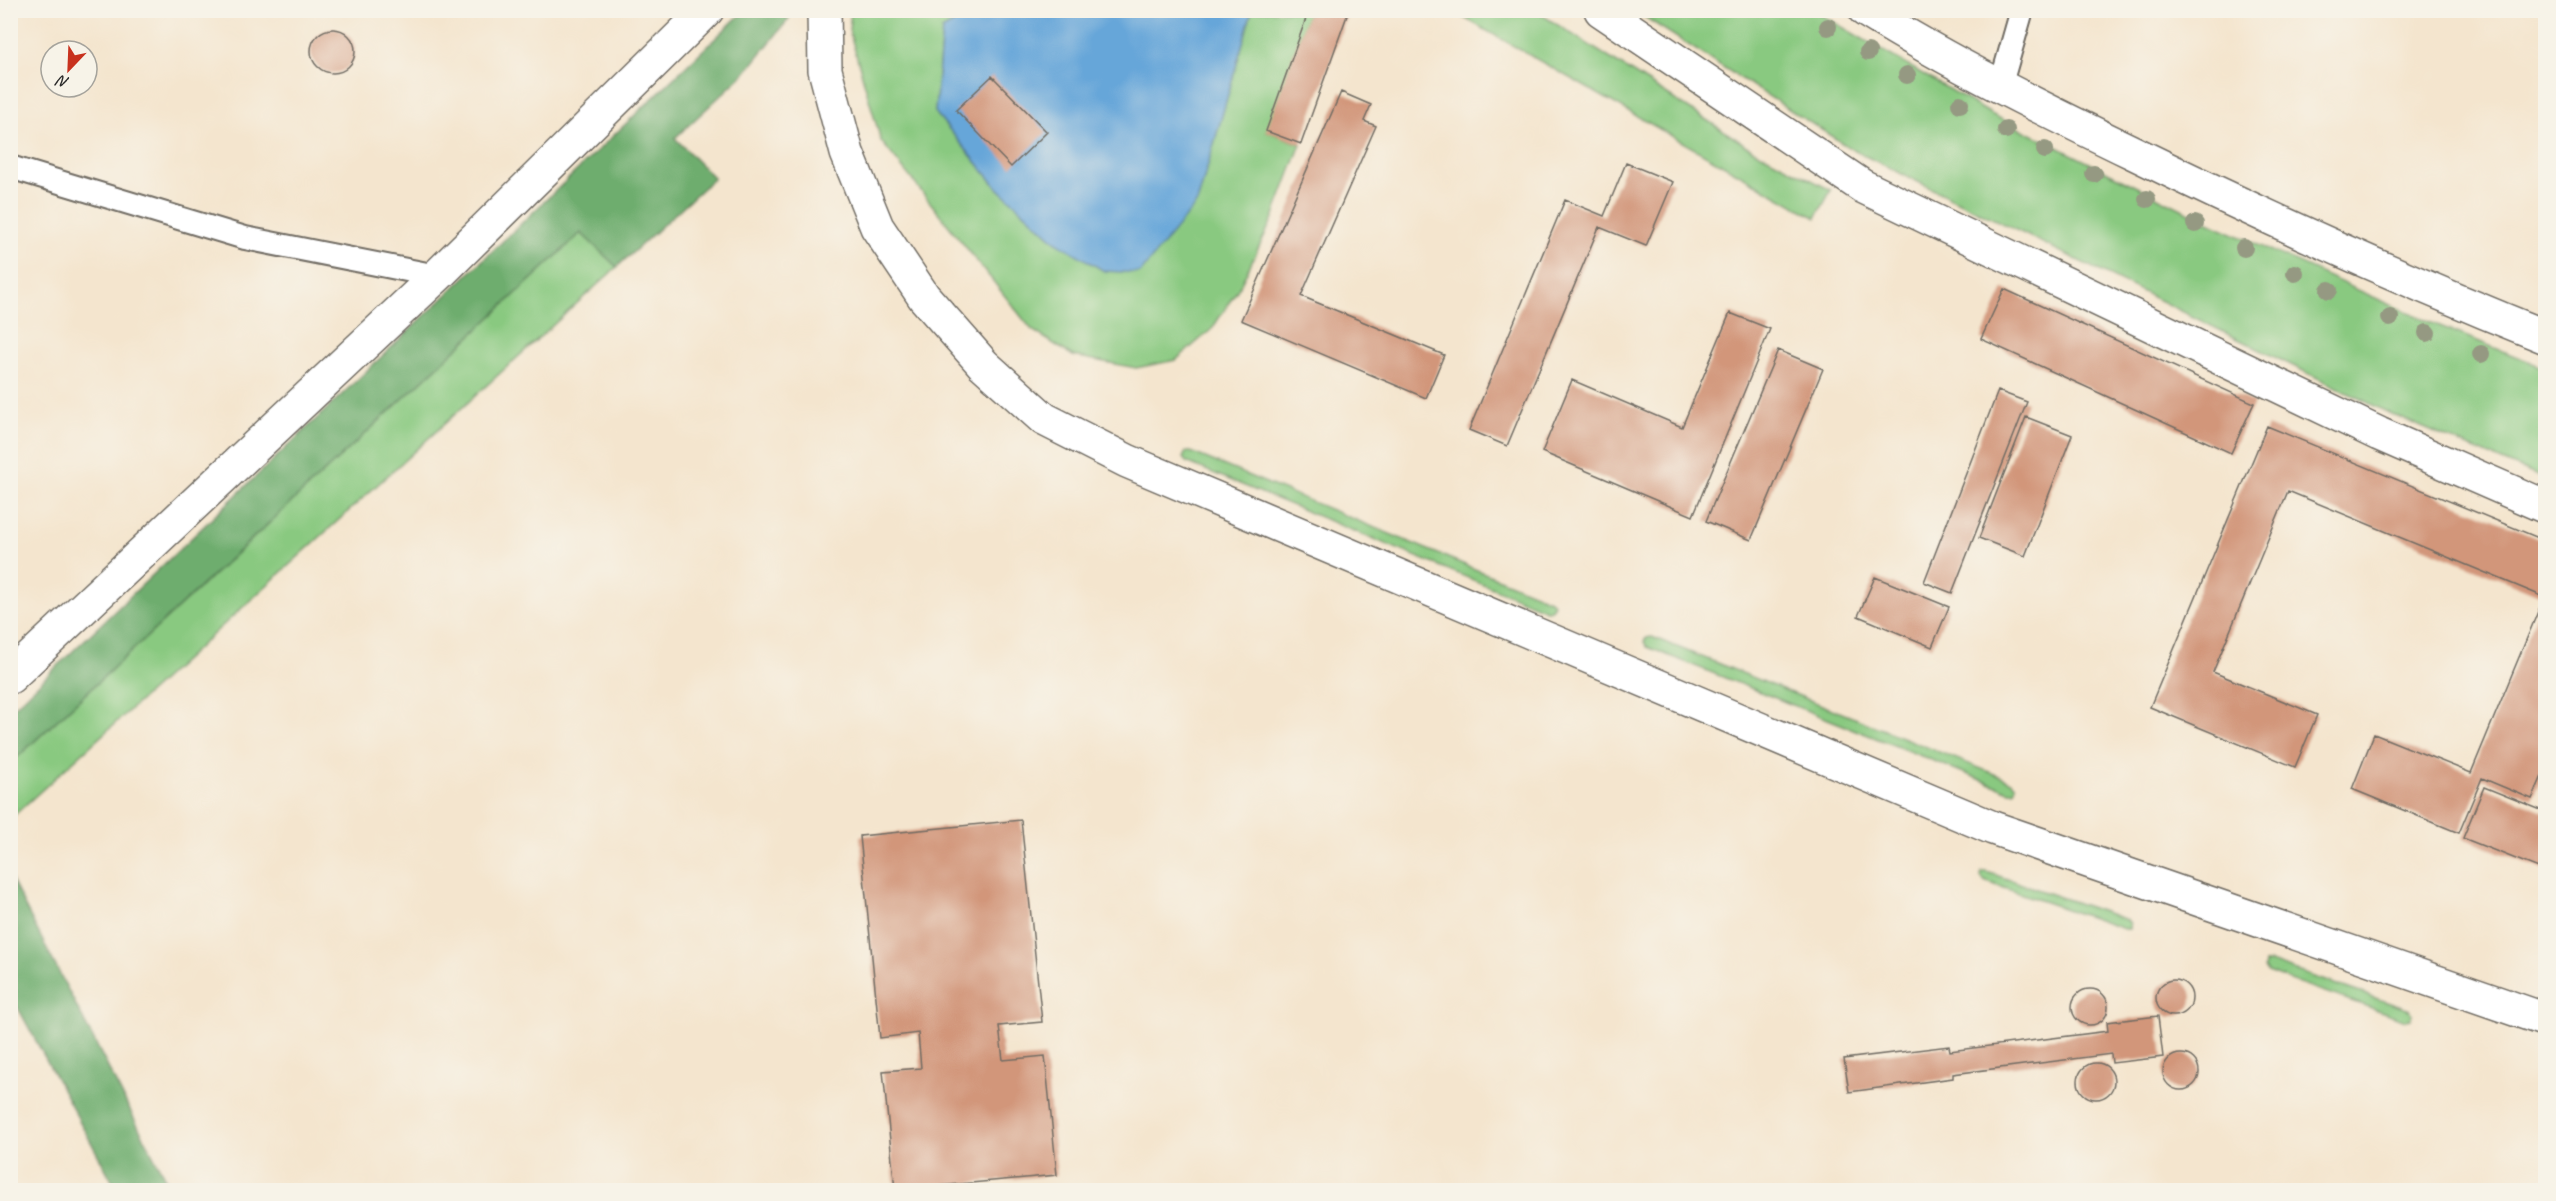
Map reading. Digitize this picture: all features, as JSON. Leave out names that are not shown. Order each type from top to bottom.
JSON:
[{"type":"street","points":[[10,677],[437,276],[707,10]]},
{"type":"street","points":[[824,10],[825,70],[847,153],[877,227],[924,297],[983,364],[1044,419],[1128,461],[1993,828],[2546,1020]]},
{"type":"street","points":[[1601,10],[1862,186],[2379,434],[2546,507]]},
{"type":"street","points":[[1865,10],[2000,87],[2243,206],[2434,292],[2546,337]]},
{"type":"lane","points":[[2000,87],[2022,10]]},
{"type":"lane","points":[[10,167],[245,238],[437,276]]},
{"type":"green space","points":[[744,11],[792,11],[788,20],[745,73],[675,138],[714,178],[617,267],[581,233],[11,763],[11,710]]},
{"type":"green space","points":[[851,11],[975,11],[942,30],[935,112],[997,187],[1055,241],[1197,203],[1252,11],[1309,11],[1267,131],[1301,144],[1273,218],[1240,286],[1212,329],[1176,360],[1136,368],[1073,356],[1032,330],[881,141],[849,30]]},
{"type":"green space","points":[[1452,11],[1536,11],[1752,149],[1831,190],[1816,218]]},
{"type":"green space","points":[[1635,11],[1815,11],[1991,114],[2212,224],[2420,318],[2545,368],[2545,479],[2393,415],[1853,150]]},
{"type":"green space","points":[[581,233],[617,267],[11,818],[11,763]]},
{"type":"green space","points":[[1186,452],[1191,452],[1550,600],[1554,604],[1551,609],[1546,610],[1186,462],[1183,458]]},
{"type":"green space","points":[[1652,637],[2012,781],[2016,786],[2014,791],[2009,791],[1647,647],[1644,642],[1646,638]]},
{"type":"green space","points":[[1982,872],[2127,920],[2130,924],[2129,929],[1984,881],[1981,877]]},
{"type":"green space","points":[[11,879],[171,1190],[117,1190],[11,995]]},
{"type":"green space","points":[[2270,962],[2410,1010],[2413,1014],[2411,1019],[2406,1020],[2267,972],[2264,968],[2265,963]]},
{"type":"water","points":[[975,11],[1252,11],[1197,203],[1140,273],[1104,271],[1055,241],[997,187],[935,112],[942,30]]},
{"type":"building","points":[[1309,10],[1349,10],[1301,144],[1266,131]]},
{"type":"building","points":[[333,29],[348,36],[355,51],[348,66],[333,73],[318,66],[311,51],[318,36]]},
{"type":"building","points":[[992,76],[1047,132],[1011,167],[956,110]]},
{"type":"building","points":[[1341,92],[1371,105],[1364,121],[1376,126],[1301,296],[1444,355],[1426,398],[1241,320]]},
{"type":"building","points":[[1626,163],[1673,182],[1646,246],[1599,227],[1507,446],[1469,430],[1565,200],[1604,216]]},
{"type":"building","points":[[2004,289],[2254,403],[2231,453],[1981,339]]},
{"type":"building","points":[[1730,313],[1770,329],[1693,516],[1542,452],[1572,380],[1682,427]]},
{"type":"building","points":[[1778,350],[1823,369],[1751,540],[1706,521]]},
{"type":"building","points":[[1998,391],[2027,402],[1952,593],[1924,582]]},
{"type":"building","points":[[2026,417],[2072,435],[2025,556],[1979,538]]},
{"type":"building","points":[[2267,426],[2546,541],[2546,767],[2532,799],[2482,778],[2459,833],[2352,789],[2374,734],[2471,773],[2544,597],[2288,491],[2213,672],[2317,715],[2295,767],[2150,707]]},
{"type":"building","points":[[1875,577],[1949,607],[1932,647],[1858,616]]},
{"type":"building","points":[[2484,787],[2546,812],[2546,871],[2463,838]]},
{"type":"building","points":[[1021,820],[1042,1022],[999,1026],[1003,1060],[1045,1056],[1057,1175],[895,1190],[883,1071],[921,1068],[918,1033],[880,1038],[860,836]]},
{"type":"building","points":[[2174,980],[2187,985],[2192,998],[2187,1011],[2174,1016],[2161,1011],[2156,998],[2161,985]]},
{"type":"building","points":[[2090,989],[2103,994],[2108,1007],[2103,1020],[2090,1025],[2077,1020],[2072,1007],[2077,994]]},
{"type":"building","points":[[2158,1016],[2163,1057],[2112,1063],[2111,1054],[1953,1074],[1953,1078],[1849,1092],[1844,1059],[1949,1046],[1950,1051],[2108,1031],[2107,1022]]},
{"type":"building","points":[[2181,1054],[2194,1059],[2199,1072],[2194,1085],[2181,1090],[2168,1085],[2163,1072],[2168,1059]]},
{"type":"building","points":[[2096,1063],[2109,1068],[2114,1081],[2109,1094],[2096,1099],[2083,1094],[2078,1081],[2083,1068]]}]
